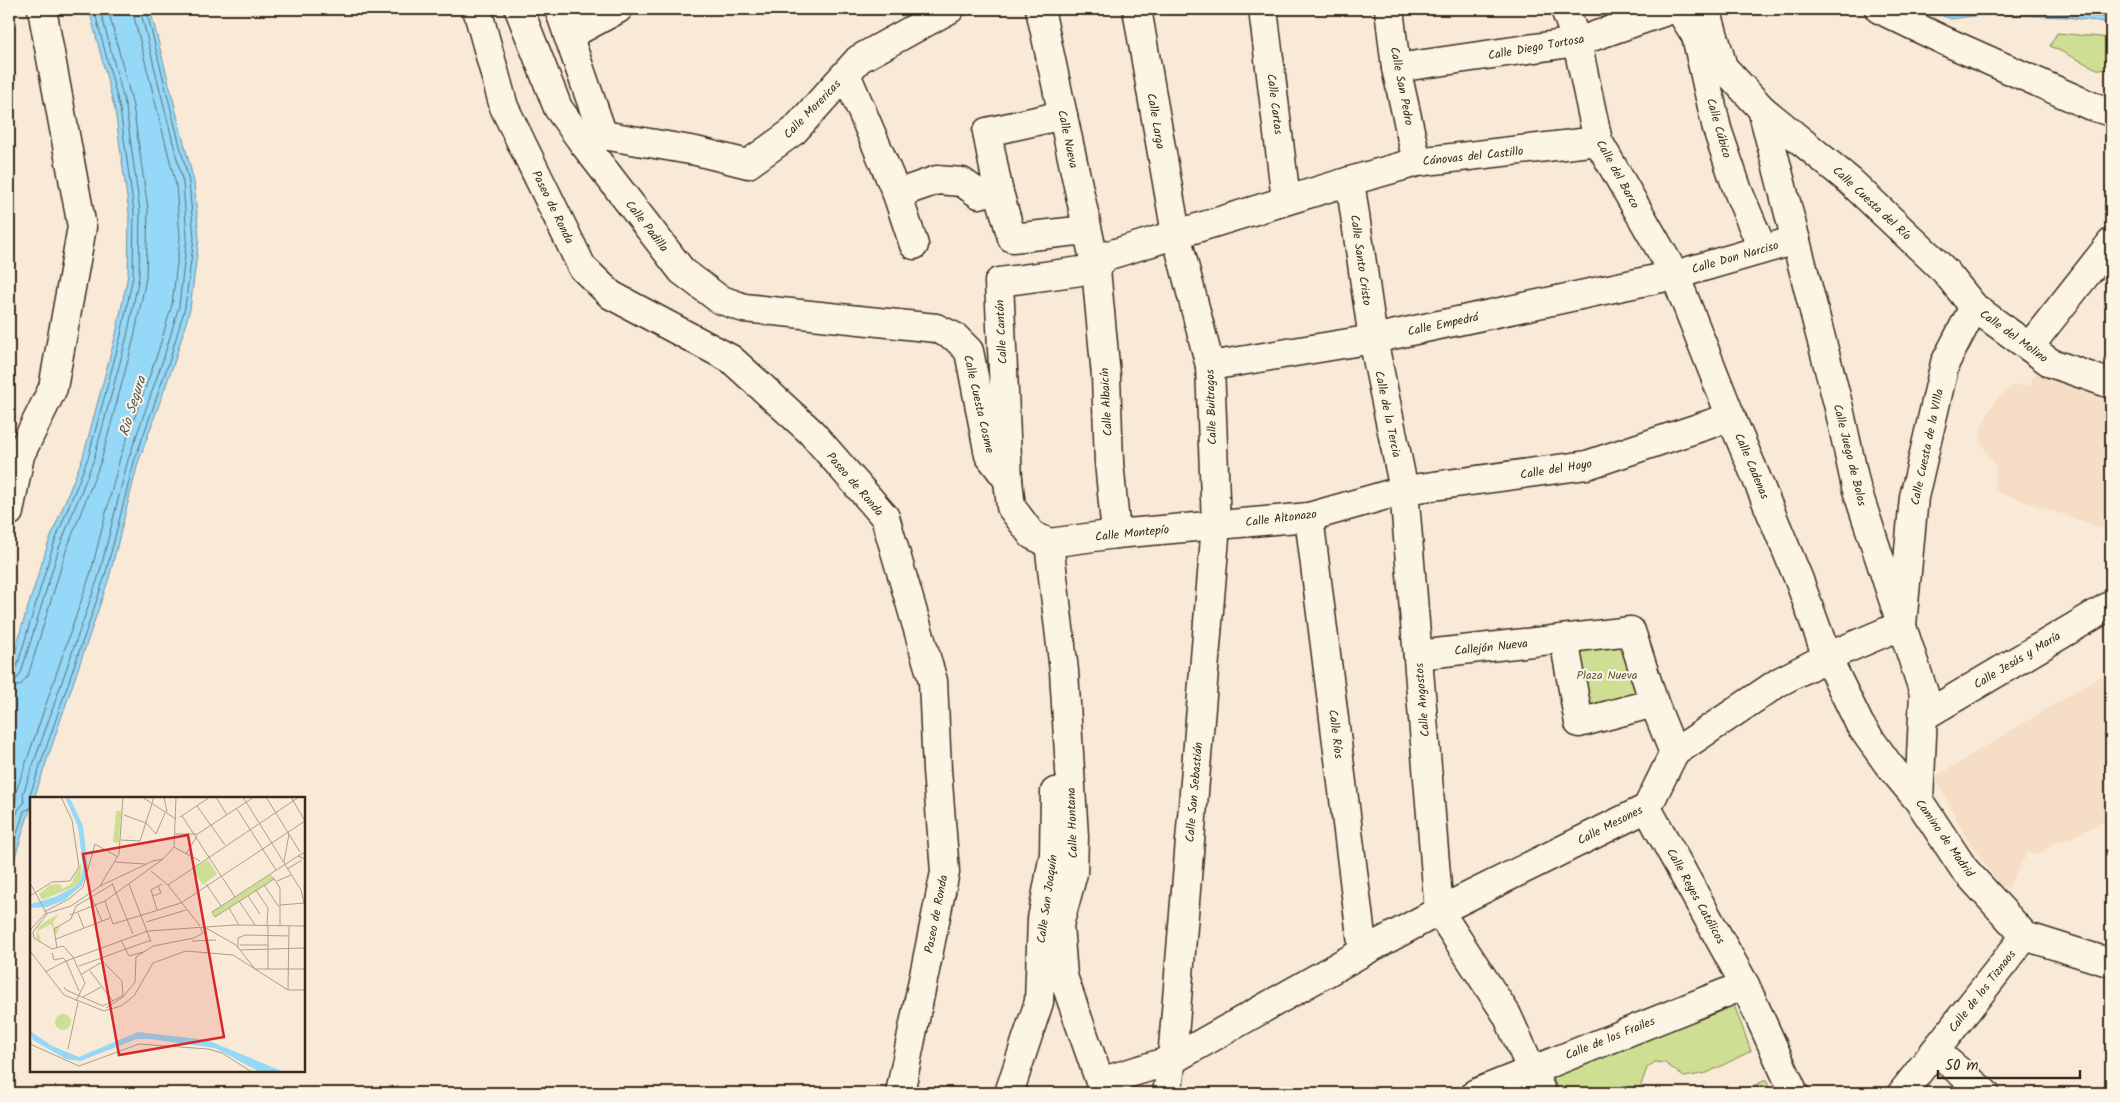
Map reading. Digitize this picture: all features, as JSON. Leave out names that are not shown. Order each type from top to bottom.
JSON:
[{"type":"street","points":[[9,512],[20,454],[53,388],[82,227],[42,9]]},
{"type":"street","name":"Paseo de Ronda","points":[[476,9],[504,107],[582,267],[611,295],[731,359],[811,432],[885,517],[933,681],[937,770],[945,872],[900,1093]]},
{"type":"street","name":"Calle Padilla","points":[[520,9],[558,108],[594,140],[682,271],[719,299]]},
{"type":"street","points":[[558,9],[568,36],[594,140]]},
{"type":"street","points":[[568,36],[618,9]]},
{"type":"street","name":"Calle Morericas","points":[[594,140],[696,151],[748,164],[794,131],[859,59],[950,9]]},
{"type":"street","name":"Calle Nueva","points":[[1040,9],[1096,269]]},
{"type":"street","name":"Calle Larga","points":[[1137,9],[1176,234]]},
{"type":"street","name":"Calle Cartas","points":[[1263,9],[1286,200]]},
{"type":"street","name":"Calle San Pedro","points":[[1389,9],[1396,68],[1417,162]]},
{"type":"street","name":"Calle del Barco","points":[[1565,9],[1577,42],[1598,141],[1675,275]]},
{"type":"street","name":"Calle Diego Tortosa","points":[[1396,68],[1577,42],[1672,9]]},
{"type":"street","name":"Calle Cúbico","points":[[1679,9],[1696,36],[1718,129],[1738,191],[1762,248]]},
{"type":"street","name":"Calle Cuesta del Río","points":[[1706,9],[1723,67],[1762,109],[1850,181],[1945,271],[1974,307]]},
{"type":"street","points":[[1878,9],[2082,102],[2111,112]]},
{"type":"street","points":[[846,74],[897,194],[914,245]]},
{"type":"street","name":"Calle Juego de Bolos","points":[[1762,109],[1839,408],[1856,487],[1924,694],[1919,800]]},
{"type":"street","points":[[1062,115],[987,132],[998,189],[1012,238],[1087,230]]},
{"type":"street","name":"Cánovas del Castillo","points":[[1096,269],[1106,256],[1350,180],[1417,162],[1598,141]]},
{"type":"street","points":[[897,194],[937,180],[962,182],[979,194],[998,189]]},
{"type":"street","name":"Calle Santo Cristo","points":[[1350,180],[1373,338]]},
{"type":"street","name":"Calle Buitragos","points":[[1176,234],[1210,366],[1216,524]]},
{"type":"street","name":"Calle Don Narciso","points":[[1675,275],[1762,248],[1796,240]]},
{"type":"street","points":[[2029,347],[2111,243]]},
{"type":"street","name":"Calle Cantón","points":[[1008,480],[999,282],[1096,269]]},
{"type":"street","name":"Calle Albaicín","points":[[1096,269],[1106,376],[1109,462],[1116,534]]},
{"type":"street","name":"Calle Empedrá","points":[[1210,366],[1373,338],[1675,275]]},
{"type":"street","name":"Calle Cadenas","points":[[1675,275],[1731,417],[1799,580],[1827,657]]},
{"type":"street","name":"Calle Cuesta Cosme","points":[[719,299],[744,308],[936,328],[955,337],[969,351],[989,455],[1008,480]]},
{"type":"street","name":"Calle del Molino","points":[[1974,307],[2051,363],[2111,384]]},
{"type":"street","name":"Calle Cuesta de la VIlla","points":[[1902,625],[1914,497],[1945,363],[1974,307]]},
{"type":"street","name":"Calle de la Tercia","points":[[1373,338],[1404,490]]},
{"type":"street","name":"Calle del Hoyo","points":[[1404,490],[1587,465],[1731,417]]},
{"type":"street","points":[[1008,480],[1011,507],[1032,535],[1049,543]]},
{"type":"street","name":"Calle Altonazo","points":[[1216,524],[1309,517],[1404,490]]},
{"type":"street","name":"Calle Angostos","points":[[1404,490],[1439,911]]},
{"type":"street","name":"Calle Ríos","points":[[1309,517],[1362,952]]},
{"type":"street","name":"Calle Montepío","points":[[1049,543],[1216,524]]},
{"type":"street","name":"Calle San Sebastián","points":[[1167,1093],[1172,1060],[1216,524]]},
{"type":"street","name":"Calle Hontana","points":[[1049,543],[1064,671],[1074,837],[1073,873],[1059,925],[1062,976],[1100,1082],[1172,1060]]},
{"type":"street","name":"Calle Jesús y María","points":[[1924,716],[2111,605]]},
{"type":"street","name":"Calle Mesones","points":[[1172,1060],[1362,952],[1439,911],[1647,808],[1674,753],[1779,682],[1827,657],[1902,625]]},
{"type":"street","name":"Callejón Nueva","points":[[1418,655],[1631,631],[1654,703]]},
{"type":"street","points":[[1564,639],[1579,722],[1654,703],[1674,753]]},
{"type":"street","name":"Camino de Madrid","points":[[1827,657],[1860,725],[1888,764],[1919,800],[1964,869],[2025,936]]},
{"type":"street","name":"Calle San Joaquín","points":[[1009,1093],[1039,1002],[1042,919],[1054,854],[1055,745],[1064,671]]},
{"type":"street","name":"Calle Reyes Católicos","points":[[1647,808],[1745,985],[1794,1093]]},
{"type":"street","points":[[1439,911],[1507,1015],[1537,1081]]},
{"type":"street","points":[[2025,936],[2111,963]]},
{"type":"street","name":"Calle de los Tiznaos","points":[[1902,1093],[2025,936]]},
{"type":"street","name":"Calle de los Frailes","points":[[1476,1093],[1537,1081],[1745,985]]},
{"type":"street","points":[[1935,1051],[1985,1093]]},
{"type":"street","points":[[1155,1093],[1172,1060]]},
{"type":"shaded area","points":[[2041,362],[2111,387],[2111,531],[1994,491],[1996,466],[1982,445],[1980,432],[1997,398],[2014,385],[2029,386]]},
{"type":"shaded area","points":[[2111,670],[2111,818],[2066,840],[2057,841],[2038,855],[2027,853],[2009,887],[2001,887],[1964,834],[1935,777]]},
{"type":"green space","points":[[2057,33],[2111,38],[2111,70],[2097,69],[2050,46]]},
{"type":"green space","name":"Plaza Nueva","points":[[1631,631],[1654,703],[1579,723],[1564,639]]},
{"type":"green space","points":[[1729,991],[1751,1051],[1707,1073],[1684,1077],[1665,1063],[1655,1062],[1647,1068],[1638,1093],[1558,1093],[1551,1069]]},
{"type":"green space","points":[[1766,1080],[1771,1093],[1738,1093]]},
{"type":"water","name":"Río Segura","points":[[89,9],[150,9],[194,182],[199,238],[190,309],[175,360],[138,463],[109,578],[34,797],[30,797],[30,809],[9,876],[9,678],[21,629],[48,544],[83,457],[116,334],[128,275],[129,212],[115,110]]},
{"type":"water","points":[[1926,9],[2111,9],[2111,23],[2066,17],[1987,14],[1951,19]]}]
